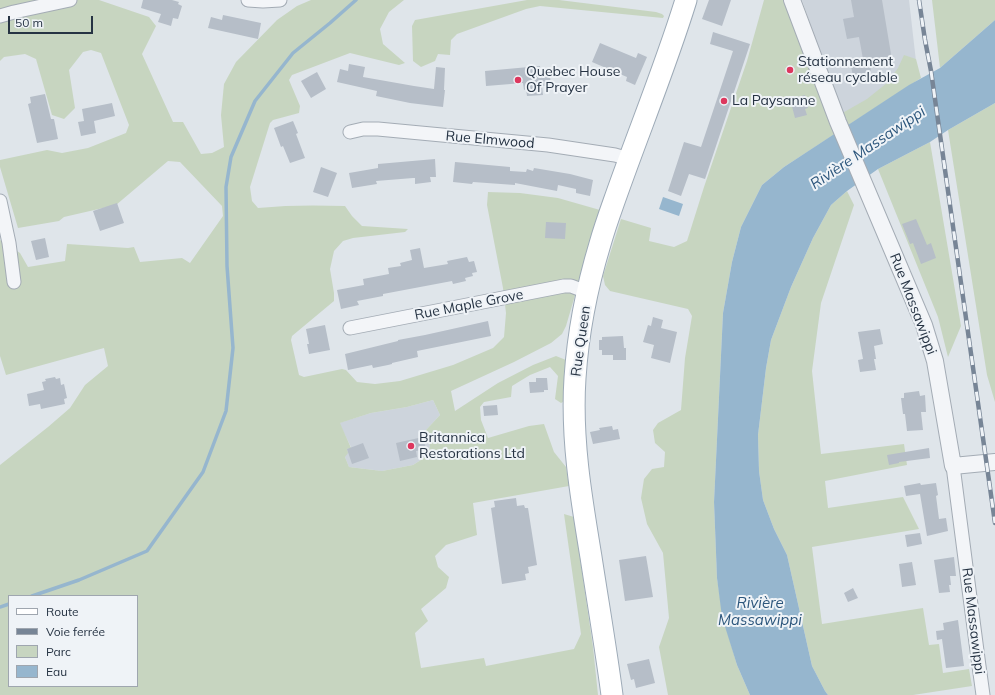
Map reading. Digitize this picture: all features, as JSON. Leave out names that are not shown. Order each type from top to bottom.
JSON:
[{"type":"main road","name":"Rue Queen","points":[[612,695],[578,473],[575,434],[575,378],[587,292],[599,244],[667,59],[686,0]]},
{"type":"street","points":[[0,16],[70,0]]},
{"type":"street","points":[[248,0],[280,0]]},
{"type":"street","name":"Rue Massawippi","points":[[792,0],[838,122],[924,325],[931,345],[953,466],[983,695]]},
{"type":"street","name":"Rue Elmwood","points":[[350,132],[363,129],[378,129],[548,145],[615,155],[629,159]]},
{"type":"street","points":[[0,201],[9,243],[14,282]]},
{"type":"street","name":"Rue Maple Grove","points":[[350,328],[564,286],[571,286],[587,292]]},
{"type":"street","points":[[953,466],[995,462]]},
{"type":"shaded area","points":[[802,0],[909,0],[917,70],[843,117]]},
{"type":"shaded area","points":[[433,400],[440,415],[425,431],[430,446],[428,453],[424,458],[413,465],[382,471],[349,467],[345,457],[347,449],[351,447],[339,423],[371,413],[407,407]]},
{"type":"green space","points":[[0,0],[99,0],[149,17],[156,26],[142,54],[173,122],[183,122],[201,154],[212,153],[224,147],[221,115],[224,84],[236,62],[277,20],[297,6],[311,0],[404,0],[389,12],[380,29],[383,44],[405,63],[399,65],[350,53],[292,75],[289,80],[300,106],[299,113],[273,120],[270,123],[250,187],[252,201],[258,208],[280,206],[345,206],[362,226],[408,229],[405,232],[353,238],[343,241],[334,251],[330,269],[334,301],[292,336],[291,340],[299,375],[304,377],[342,369],[346,370],[357,382],[375,384],[400,381],[453,365],[493,348],[504,337],[506,313],[503,288],[487,205],[488,192],[520,193],[558,198],[600,210],[566,326],[562,334],[551,343],[514,362],[451,391],[455,411],[498,383],[533,365],[556,356],[566,360],[565,401],[561,403],[555,399],[558,376],[550,367],[530,375],[512,386],[511,397],[484,402],[480,407],[481,420],[488,438],[529,426],[544,424],[554,452],[566,467],[569,486],[473,503],[477,535],[446,545],[435,556],[438,567],[449,577],[446,588],[421,609],[428,621],[415,633],[421,668],[484,658],[486,666],[574,649],[581,634],[564,514],[574,517],[593,647],[598,695],[0,695],[0,465],[70,408],[85,385],[108,366],[104,348],[6,375],[0,356],[0,240],[20,253],[28,267],[65,261],[67,244],[128,248],[134,247],[140,262],[182,258],[190,263],[223,216],[222,206],[180,162],[168,161],[116,205],[64,217],[59,221],[18,228],[0,167],[0,160],[47,150],[62,153],[88,148],[126,133],[129,125],[101,53],[91,50],[83,52],[69,70],[75,108],[64,119],[52,115],[36,59],[25,54],[4,57],[0,61]],"holes":[[[433,400],[440,415],[425,431],[430,446],[428,453],[424,458],[413,465],[382,471],[349,467],[345,457],[348,453],[347,449],[351,448],[340,423],[371,413],[407,407]]]},
{"type":"green space","points":[[527,0],[559,0],[656,12],[664,16],[663,18],[540,6],[526,9],[457,34],[451,40],[450,55],[438,54],[435,61],[421,67],[413,61],[412,26],[415,20]]},
{"type":"green space","points":[[764,0],[787,0],[832,119],[867,99],[887,83],[898,68],[904,55],[916,59],[921,78],[784,167],[762,185],[741,227],[732,262],[723,313],[714,502],[717,578],[723,617],[737,665],[750,695],[668,695],[659,647],[669,618],[663,553],[647,524],[641,498],[644,479],[652,469],[664,467],[665,452],[655,443],[653,430],[658,423],[681,410],[685,358],[692,316],[688,309],[610,291],[605,285],[603,276],[621,219],[651,228],[649,241],[674,247],[687,241],[747,61]]},
{"type":"green space","points":[[932,0],[995,0],[995,20],[940,68]]},
{"type":"green space","points":[[995,103],[995,402],[987,375],[948,130]]},
{"type":"green space","points":[[930,142],[961,326],[948,357],[938,317],[878,169]]},
{"type":"green space","points":[[847,191],[854,205],[821,303],[812,371],[821,454],[904,444],[907,465],[825,481],[828,508],[903,497],[919,529],[812,547],[822,624],[923,608],[929,645],[939,644],[943,673],[969,669],[972,686],[913,695],[828,695],[812,666],[787,555],[774,529],[763,500],[759,471],[758,435],[771,340],[791,287],[813,238],[831,205]]},
{"type":"water","name":"Rivière Massawippi","points":[[995,20],[995,103],[930,142],[878,169],[847,191],[831,205],[813,238],[791,287],[771,340],[758,435],[759,471],[763,500],[774,529],[787,555],[812,666],[828,695],[750,695],[737,665],[722,617],[717,578],[714,502],[723,313],[732,262],[741,227],[762,185],[784,167],[909,85],[940,68]]},
{"type":"water","points":[[663,197],[683,204],[679,216],[659,209]]},
{"type":"building","points":[[143,0],[172,0],[179,2],[178,4],[182,6],[178,19],[173,18],[171,26],[158,22],[161,14],[141,8]]},
{"type":"building","points":[[709,0],[731,0],[722,26],[702,19]]},
{"type":"building","points":[[851,0],[882,0],[892,60],[870,63],[871,72],[853,76],[850,61],[863,59],[859,37],[847,39],[843,19],[854,17]]},
{"type":"building","points":[[223,15],[261,23],[258,39],[208,28],[211,17],[222,20]]},
{"type":"building","name":"La Paysanne","points":[[713,32],[750,44],[705,179],[689,174],[681,196],[668,191],[684,142],[701,147],[733,51],[710,44]]},
{"type":"building","points":[[600,43],[636,58],[638,53],[647,57],[635,85],[626,81],[627,77],[592,62]]},
{"type":"building","points":[[349,64],[365,67],[363,77],[434,89],[436,67],[445,68],[443,107],[410,103],[376,96],[377,91],[337,82],[340,69],[348,71]]},
{"type":"building","name":"Quebec House Of Prayer","points":[[540,66],[541,77],[550,76],[551,86],[542,86],[543,95],[527,96],[523,83],[486,86],[485,71]]},
{"type":"building","points":[[317,72],[326,89],[311,98],[301,81]]},
{"type":"building","points":[[45,94],[51,119],[54,119],[58,139],[37,143],[28,104],[31,103],[30,97]]},
{"type":"building","points":[[805,95],[808,108],[805,109],[807,115],[795,118],[790,99]]},
{"type":"building","points":[[112,103],[115,116],[94,121],[96,133],[81,136],[78,122],[84,121],[82,109]]},
{"type":"building","points":[[293,121],[305,158],[290,163],[283,146],[281,147],[274,128]]},
{"type":"building","points":[[435,159],[436,177],[430,177],[431,182],[415,184],[415,178],[413,178],[376,181],[377,184],[352,188],[349,173],[378,168],[378,164]]},
{"type":"building","points":[[455,162],[510,167],[510,171],[526,172],[527,169],[533,171],[534,168],[570,174],[593,180],[590,196],[576,193],[576,189],[558,185],[557,191],[515,183],[515,185],[453,182]]},
{"type":"building","points":[[321,167],[337,173],[328,197],[313,192]]},
{"type":"building","points":[[117,203],[124,223],[100,231],[93,211]]},
{"type":"building","points":[[916,219],[927,245],[931,243],[936,258],[921,264],[913,243],[910,244],[902,224]]},
{"type":"building","points":[[546,222],[566,223],[565,239],[545,238]]},
{"type":"building","points":[[45,238],[49,257],[36,260],[31,241]]},
{"type":"building","points":[[420,248],[424,268],[448,264],[447,261],[467,257],[469,262],[474,261],[477,272],[472,273],[473,276],[465,278],[466,281],[453,284],[452,281],[383,294],[383,296],[357,301],[359,305],[341,309],[337,290],[364,285],[363,279],[389,274],[388,268],[401,266],[400,263],[412,260],[410,250]]},
{"type":"building","points":[[653,317],[663,320],[661,328],[677,332],[670,363],[651,358],[654,345],[643,342],[648,325],[651,326]]},
{"type":"building","points":[[488,321],[491,336],[417,351],[418,357],[388,365],[373,368],[372,365],[348,370],[345,354],[398,340]]},
{"type":"building","points":[[325,325],[330,350],[309,354],[306,329]]},
{"type":"building","points":[[880,329],[883,344],[874,346],[876,370],[860,372],[858,360],[863,359],[858,332]]},
{"type":"building","points":[[623,336],[624,348],[626,348],[626,360],[613,360],[613,355],[602,355],[602,350],[599,350],[599,340],[602,340],[602,337]]},
{"type":"building","points":[[55,377],[56,379],[60,378],[61,385],[64,384],[67,398],[64,399],[65,404],[41,409],[40,404],[29,406],[27,394],[44,390],[42,382],[46,381],[45,379]]},
{"type":"building","points":[[536,378],[547,378],[548,390],[544,390],[544,392],[530,393],[529,382],[536,382]]},
{"type":"building","points":[[919,391],[920,396],[925,395],[926,412],[921,412],[923,430],[907,431],[901,398],[904,398],[904,393]]},
{"type":"building","points":[[497,405],[498,415],[484,416],[483,406]]},
{"type":"building","points":[[612,426],[613,430],[618,429],[620,439],[593,444],[590,432],[600,430],[599,428]]},
{"type":"building","name":"Britannica Restorations Ltd","points":[[423,437],[426,449],[416,451],[417,457],[400,461],[396,443]]},
{"type":"building","points":[[363,443],[369,458],[352,464],[347,449]]},
{"type":"building","points":[[929,448],[930,458],[899,462],[889,465],[887,455]]},
{"type":"building","points":[[920,483],[921,485],[936,483],[939,519],[946,518],[948,531],[927,536],[920,494],[906,496],[904,486]]},
{"type":"building","points":[[516,498],[517,506],[524,505],[525,508],[528,508],[537,565],[528,567],[529,573],[525,574],[526,580],[502,584],[491,508],[495,507],[494,501]]},
{"type":"building","points":[[920,533],[922,544],[907,547],[905,535]]},
{"type":"building","points":[[646,556],[653,597],[625,601],[619,560]]},
{"type":"building","points":[[954,557],[956,576],[950,576],[950,592],[939,593],[934,560]]},
{"type":"building","points":[[912,562],[916,585],[902,587],[899,564]]},
{"type":"building","points":[[853,588],[858,598],[848,602],[844,593]]},
{"type":"building","points":[[958,620],[964,666],[946,668],[942,639],[937,640],[936,631],[944,630],[943,623]]},
{"type":"building","points":[[649,659],[655,683],[636,688],[634,679],[631,680],[627,664]]},
{"type":"waterway","points":[[35,595],[79,580],[147,551],[203,472],[226,411],[233,348],[227,266],[226,187],[231,157],[255,101],[293,53],[356,0]]},
{"type":"waterway","points":[[0,607],[8,604]]},
{"type":"railway","points":[[919,0],[931,71],[995,523]]},
{"type":"place","name":"Stationnement réseau cyclable","points":[[790,70]]},
{"type":"place","name":"Quebec House Of Prayer","points":[[518,80]]},
{"type":"place","name":"La Paysanne","points":[[724,101]]},
{"type":"place","name":"Britannica Restorations Ltd","points":[[411,446]]}]
